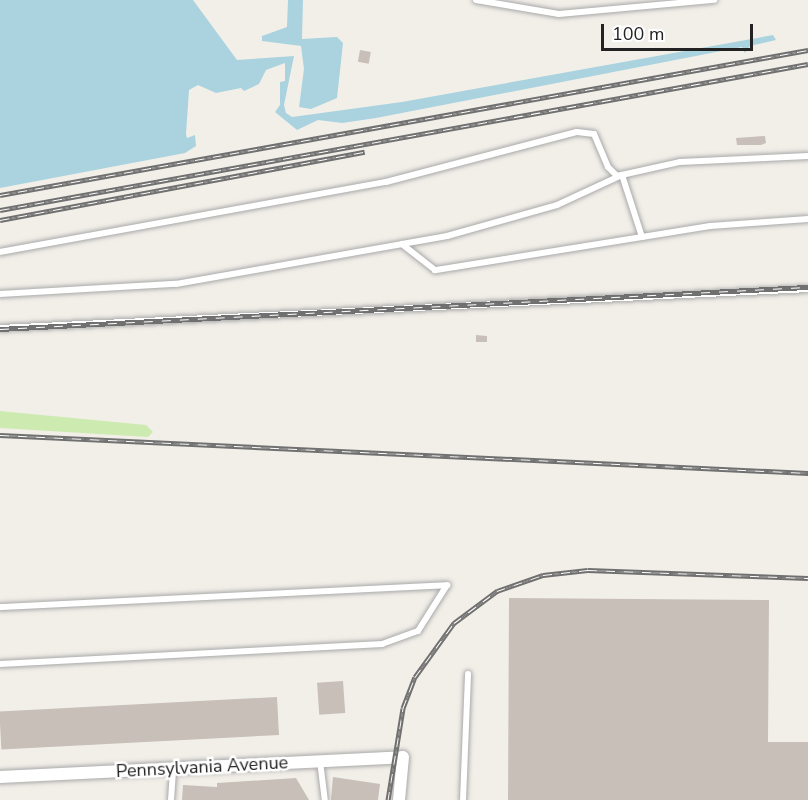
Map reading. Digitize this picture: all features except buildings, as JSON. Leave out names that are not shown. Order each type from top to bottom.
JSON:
[{"type":"street","name":"Pennsylvania Avenue","points":[[0,777],[403,756],[399,800]]},
{"type":"lane","points":[[476,0],[560,14],[714,0]]},
{"type":"lane","points":[[0,252],[397,180],[577,132],[594,134],[610,170],[622,175],[642,237]]},
{"type":"lane","points":[[0,294],[176,284],[447,236],[557,205],[622,175],[680,162],[808,156]]},
{"type":"lane","points":[[402,244],[435,270],[710,226],[808,219]]},
{"type":"lane","points":[[0,328],[808,289]]},
{"type":"lane","points":[[0,607],[447,585],[418,631],[382,644],[0,664]]},
{"type":"lane","points":[[463,800],[468,674]]},
{"type":"lane","points":[[320,761],[325,800]]},
{"type":"lane","points":[[171,800],[173,768]]},
{"type":"green space","points":[[0,411],[146,425],[153,432],[148,437],[0,428]]},
{"type":"water","points":[[0,0],[193,0],[237,60],[294,56],[284,105],[286,113],[292,117],[402,102],[773,35],[776,40],[750,46],[745,53],[742,47],[376,118],[342,123],[318,120],[297,130],[275,112],[280,105],[280,82],[285,81],[285,63],[266,70],[259,84],[244,91],[241,88],[216,93],[198,85],[189,90],[186,134],[187,138],[195,135],[196,146],[185,153],[0,188]]},
{"type":"water","points":[[288,0],[303,0],[302,39],[337,37],[343,43],[337,98],[311,109],[299,107],[304,69],[301,46],[262,41],[262,36],[287,27]]},
{"type":"railway","points":[[0,195],[808,50]]},
{"type":"railway","points":[[0,210],[808,64]]},
{"type":"railway","points":[[0,220],[365,152]]},
{"type":"railway","points":[[0,329],[808,287]]},
{"type":"railway","points":[[0,435],[808,473]]},
{"type":"railway","points":[[388,800],[403,708],[415,677],[454,623],[497,591],[543,575],[588,570],[808,578]]}]
